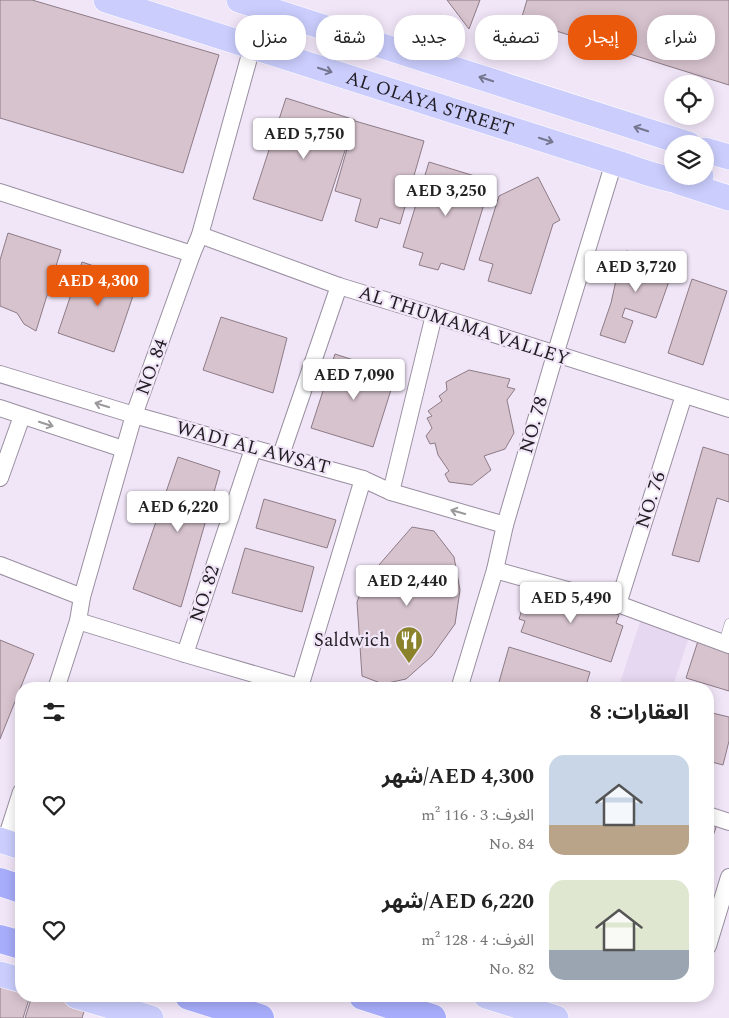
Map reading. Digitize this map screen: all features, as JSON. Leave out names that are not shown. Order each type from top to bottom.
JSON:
[{"type":"highway","points":[[0,882],[15,887]]},
{"type":"highway","points":[[0,938],[15,943]]},
{"type":"highway","points":[[208,1002],[260,1018]]},
{"type":"highway","points":[[382,1002],[432,1018]]},
{"type":"main road","name":"AL OLAYA STREET","points":[[106,0],[235,42]]},
{"type":"main road","points":[[239,0],[664,136]]},
{"type":"main road","name":"AL OLAYA STREET","points":[[293,60],[664,177]]},
{"type":"main road","points":[[714,153],[729,157]]},
{"type":"main road","name":"AL OLAYA STREET","points":[[689,185],[729,198]]},
{"type":"main road","points":[[0,974],[15,978]]},
{"type":"main road","points":[[96,1002],[151,1018]]},
{"type":"main road","points":[[513,1002],[556,1018]]},
{"type":"street","name":"NO. 84","points":[[58,682],[78,621],[82,597],[123,449],[200,236],[248,60]]},
{"type":"street","name":"NO. 78","points":[[461,682],[495,570],[505,525],[614,162]]},
{"type":"street","points":[[0,192],[192,254]]},
{"type":"street","name":"AL THUMAMA VALLEY","points":[[200,236],[339,286],[434,314],[555,355],[729,409]]},
{"type":"street","points":[[280,455],[339,286]]},
{"type":"street","points":[[390,492],[434,314]]},
{"type":"street","name":"WADI AL AWSAT","points":[[0,374],[134,416],[363,479],[390,492],[505,525]]},
{"type":"street","name":"NO. 76","points":[[618,604],[684,395]]},
{"type":"street","points":[[0,408],[123,449]]},
{"type":"street","points":[[0,478],[22,416]]},
{"type":"street","name":"NO. 82","points":[[184,654],[253,449]]},
{"type":"street","points":[[304,682],[363,479]]},
{"type":"street","points":[[0,565],[82,597]]},
{"type":"street","points":[[495,570],[618,604],[726,644]]},
{"type":"street","points":[[78,621],[281,682]]},
{"type":"street","points":[[714,817],[729,822]]},
{"type":"street","points":[[9,843],[15,818]]},
{"type":"street","points":[[714,926],[729,877]]},
{"type":"lane","points":[[726,644],[729,623]]},
{"type":"shaded area","points":[[641,619],[690,634],[674,682],[620,682]]},
{"type":"building","points":[[0,0],[32,0],[219,55],[183,173],[0,118]]},
{"type":"building","points":[[447,0],[480,0],[469,29],[465,24],[465,15],[458,15]]},
{"type":"building","points":[[527,0],[729,0],[729,85],[714,80],[714,75],[697,75],[649,60],[715,60],[715,15],[647,15],[647,59],[637,56],[637,15],[568,15],[568,35],[558,32],[558,15],[522,15]]},
{"type":"building","points":[[286,98],[355,120],[322,221],[253,199]]},
{"type":"building","points":[[355,121],[424,141],[400,224],[380,218],[377,228],[355,221],[361,199],[335,191]]},
{"type":"building","points":[[429,162],[491,181],[464,270],[441,263],[438,270],[419,265],[423,253],[403,247]]},
{"type":"building","points":[[538,177],[560,220],[553,224],[531,294],[488,281],[493,264],[479,260],[499,196]]},
{"type":"building","points":[[8,233],[61,250],[36,331],[24,324],[17,313],[0,306],[0,260]]},
{"type":"building","points":[[627,251],[674,267],[656,318],[625,308],[622,317],[633,321],[625,343],[600,335],[611,303],[622,253]]},
{"type":"building","points":[[82,262],[138,281],[114,352],[58,333]]},
{"type":"building","points":[[692,279],[727,291],[703,365],[668,353]]},
{"type":"building","points":[[221,317],[287,338],[273,393],[203,370]]},
{"type":"building","points":[[335,354],[396,374],[373,447],[311,428]]},
{"type":"building","points":[[469,370],[510,379],[507,387],[515,389],[507,400],[514,433],[505,449],[484,456],[491,470],[472,485],[449,482],[445,474],[449,471],[438,455],[435,443],[430,444],[426,436],[432,428],[427,418],[432,416],[428,411],[442,401],[439,396],[447,390],[446,382]]},
{"type":"building","points":[[703,447],[729,455],[729,502],[717,498],[699,562],[672,555]]},
{"type":"building","points":[[178,457],[220,471],[181,607],[133,589]]},
{"type":"building","points":[[264,499],[336,520],[327,548],[256,528]]},
{"type":"building","points":[[412,527],[434,531],[454,557],[460,590],[455,624],[432,656],[406,679],[392,682],[378,682],[362,676],[357,602],[365,581]]},
{"type":"building","points":[[245,548],[314,567],[302,612],[232,593]]},
{"type":"building","points":[[536,587],[619,615],[616,623],[623,626],[611,662],[521,632],[525,621],[519,619],[526,597],[533,596]]},
{"type":"building","points":[[0,640],[34,654],[23,682],[15,682],[15,702],[0,739]]},
{"type":"building","points":[[698,641],[729,650],[729,691],[714,686],[714,682],[699,682],[686,678]]},
{"type":"building","points":[[509,647],[590,672],[587,682],[499,682]]},
{"type":"building","points":[[714,713],[729,717],[729,741],[723,765],[714,763]]},
{"type":"building","points":[[714,817],[719,819],[714,833]]},
{"type":"building","points":[[0,979],[15,983],[15,1002],[28,1002],[23,1018],[0,1018]]},
{"type":"building","points":[[30,1002],[77,1002],[86,1005],[82,1018],[25,1018]]},
{"type":"place","name":"Saldwich","points":[[409,664]]}]
